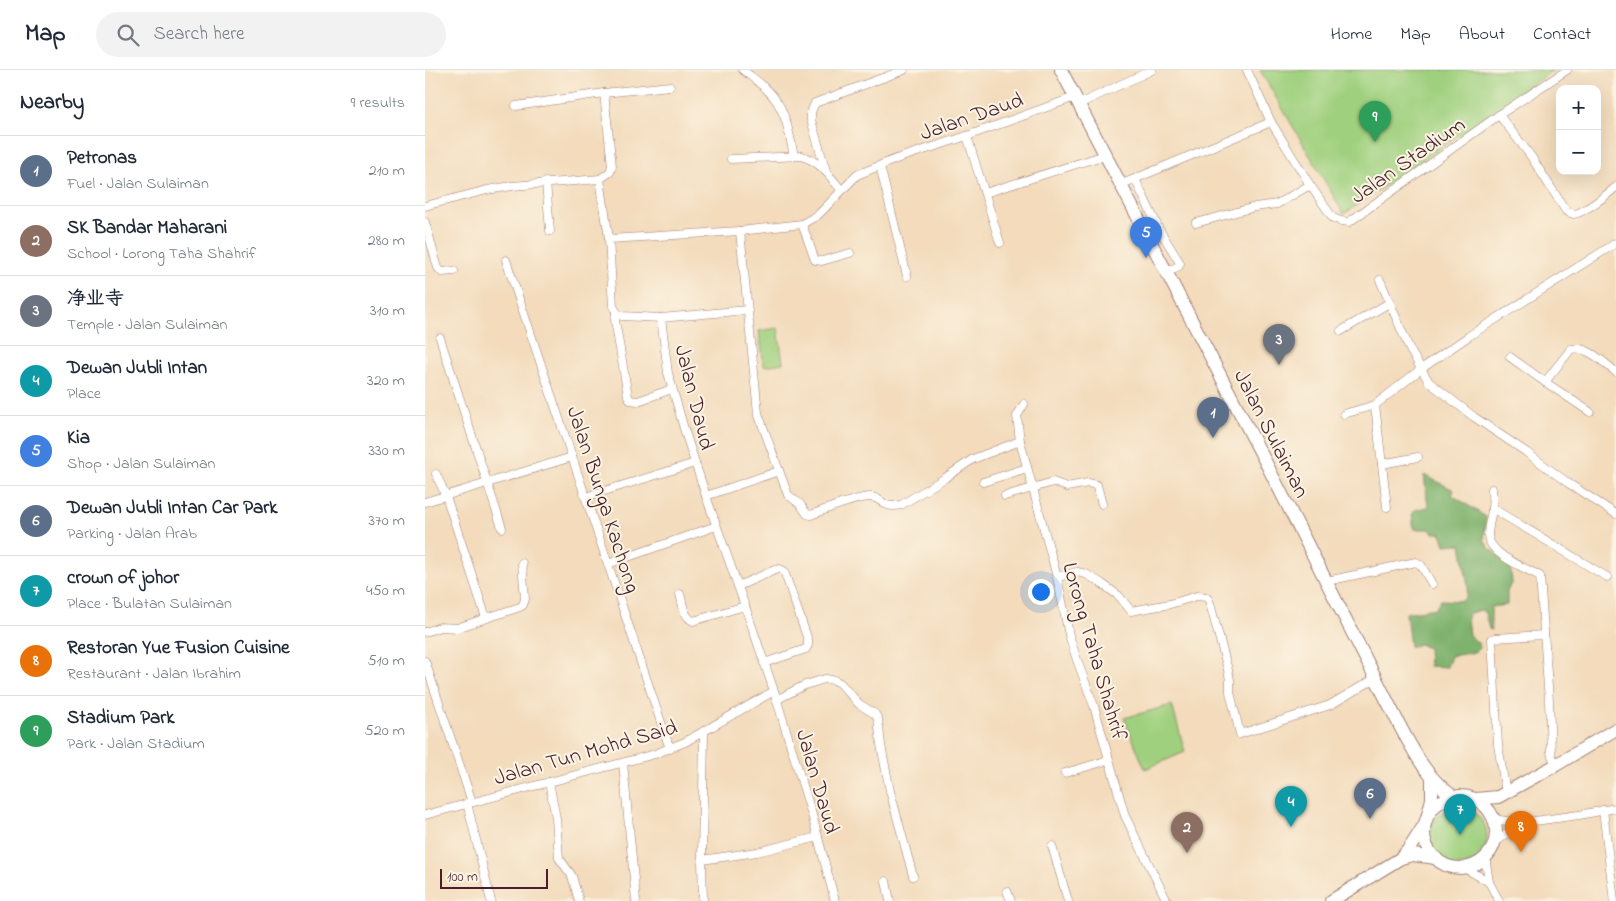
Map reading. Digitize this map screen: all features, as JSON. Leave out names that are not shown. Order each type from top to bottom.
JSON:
[{"type":"main road","name":"Jalan Sulaiman","points":[[1061,70],[1259,448],[1419,762],[1432,779],[1454,797]]},
{"type":"main road","points":[[1334,900],[1401,858],[1409,849],[1437,804],[1461,796],[1476,799],[1502,795],[1557,765],[1616,729]]},
{"type":"main road","points":[[1432,779],[1432,799],[1425,822],[1426,844],[1436,858],[1444,864],[1453,867],[1471,865],[1485,856],[1493,845],[1495,828],[1492,811],[1502,795]]},
{"type":"main road","points":[[1476,799],[1485,806],[1492,817]]},
{"type":"main road","points":[[1401,858],[1413,855],[1436,858]]},
{"type":"street","points":[[743,70],[762,85],[782,110],[794,156]]},
{"type":"street","points":[[826,171],[811,120],[811,112],[815,103],[904,70]]},
{"type":"street","name":"Jalan Daud","points":[[609,240],[740,231],[802,224],[818,215],[857,175],[896,159],[1077,101],[1153,70]]},
{"type":"street","name":"Jalan Stadium","points":[[1247,70],[1271,122],[1310,184],[1333,218],[1349,222],[1499,114],[1567,70]]},
{"type":"street","points":[[516,106],[604,93],[670,86]]},
{"type":"street","points":[[425,206],[487,190],[546,182],[600,179],[610,172],[612,166],[604,93]]},
{"type":"street","points":[[1499,114],[1530,155],[1566,211],[1576,214],[1594,204],[1616,187]]},
{"type":"street","points":[[1120,185],[1271,122]]},
{"type":"street","points":[[967,136],[1000,243]]},
{"type":"street","points":[[985,194],[1105,155]]},
{"type":"street","points":[[731,159],[794,156],[809,158],[826,171],[841,190]]},
{"type":"street","points":[[880,166],[907,276]]},
{"type":"street","points":[[600,179],[609,240],[613,306],[616,312],[615,320],[630,400],[637,401],[673,389]]},
{"type":"street","points":[[1135,179],[1159,229],[1180,264],[1166,272]]},
{"type":"street","points":[[546,182],[550,232]]},
{"type":"street","points":[[1197,223],[1255,206],[1277,204],[1310,184]]},
{"type":"street","points":[[425,222],[438,268],[442,272],[454,271]]},
{"type":"street","points":[[802,224],[815,260],[822,261],[850,254]]},
{"type":"street","points":[[1146,234],[1159,229]]},
{"type":"street","points":[[740,231],[759,413],[788,495],[800,504],[807,514],[811,515],[837,504],[873,497],[886,506],[894,507],[901,505],[957,471],[973,458],[1020,441]]},
{"type":"street","points":[[1344,414],[1375,404],[1469,336],[1616,244]]},
{"type":"street","name":"Jalan Bunga Kachong","points":[[506,260],[670,749]]},
{"type":"street","points":[[1379,280],[1410,350],[1429,382],[1474,417],[1616,514]]},
{"type":"street","points":[[1341,331],[1389,303]]},
{"type":"street","points":[[661,318],[747,310]]},
{"type":"street","name":"Jalan Daud","points":[[616,312],[622,316],[629,317],[661,318],[668,373],[695,463],[777,700],[835,901]]},
{"type":"street","points":[[440,338],[502,528]]},
{"type":"street","points":[[1545,382],[1571,349],[1576,348],[1589,352],[1616,372]]},
{"type":"street","points":[[1509,358],[1590,412]]},
{"type":"street","name":"Lorong Taha Shahrif","points":[[1024,404],[1017,416],[1020,441],[1057,577],[1069,635],[1094,706],[1125,816],[1167,901]]},
{"type":"street","points":[[1375,404],[1387,507]]},
{"type":"street","points":[[425,502],[572,457]]},
{"type":"street","points":[[1382,464],[1418,457]]},
{"type":"street","points":[[585,496],[695,463]]},
{"type":"street","points":[[983,482],[1027,468]]},
{"type":"street","points":[[706,496],[779,472]]},
{"type":"street","points":[[436,474],[485,618]]},
{"type":"street","points":[[1005,496],[1053,482],[1067,487],[1091,483],[1097,485],[1102,504]]},
{"type":"street","points":[[1492,489],[1492,508],[1488,534],[1490,543],[1509,561],[1540,576],[1551,756],[1557,765]]},
{"type":"street","points":[[1492,508],[1607,578]]},
{"type":"street","points":[[608,564],[717,526]]},
{"type":"street","points":[[1327,581],[1416,562],[1421,565],[1432,584]]},
{"type":"street","points":[[425,632],[439,627],[457,628],[520,607],[525,599],[522,563]]},
{"type":"street","points":[[738,586],[775,570],[780,569],[784,572],[808,640],[806,649],[764,663]]},
{"type":"street","points":[[1057,577],[1077,572],[1086,574],[1119,596],[1131,611],[1170,604],[1197,596],[1206,597],[1209,600],[1228,670],[1230,692],[1240,734],[1330,705],[1376,678]]},
{"type":"street","points":[[680,594],[685,614],[693,621],[745,606]]},
{"type":"street","points":[[1502,795],[1492,639],[1544,635]]},
{"type":"street","points":[[425,661],[470,802],[491,901]]},
{"type":"street","points":[[777,700],[805,685],[825,679],[834,680],[840,683],[859,704],[875,714],[878,719],[890,791],[913,876]]},
{"type":"street","name":"Jalan Tun Mohd Said","points":[[425,815],[670,749],[774,691]]},
{"type":"street","points":[[703,901],[704,731]]},
{"type":"street","points":[[1065,773],[1109,760]]},
{"type":"street","points":[[623,763],[636,901]]},
{"type":"street","points":[[549,782],[556,818],[559,858],[572,876],[579,901]]},
{"type":"street","points":[[1492,817],[1520,823],[1616,808]]},
{"type":"street","points":[[1603,810],[1614,901]]},
{"type":"street","points":[[1493,845],[1520,823]]},
{"type":"street","points":[[702,860],[757,852],[817,838]]},
{"type":"street","points":[[1052,846],[1068,901]]},
{"type":"street","points":[[1485,856],[1489,882],[1499,901]]},
{"type":"street","points":[[1463,867],[1489,882]]},
{"type":"street","points":[[886,881],[890,901]]},
{"type":"street","points":[[1007,891],[1011,901]]},
{"type":"green space","points":[[1260,70],[1553,70],[1344,214]]},
{"type":"green space","points":[[778,328],[783,363],[764,366],[759,331]]},
{"type":"green space","points":[[1424,475],[1454,490],[1452,495],[1486,517],[1484,539],[1489,548],[1510,565],[1512,581],[1507,592],[1507,605],[1491,607],[1491,630],[1489,629],[1485,613],[1481,610],[1470,613],[1467,617],[1469,635],[1480,647],[1475,652],[1451,656],[1447,667],[1429,666],[1428,648],[1419,644],[1410,647],[1406,613],[1436,608],[1441,600],[1462,601],[1466,597],[1468,587],[1461,544],[1445,545],[1441,533],[1433,533],[1429,529],[1414,529],[1412,513],[1417,509],[1428,507]]},
{"type":"green space","points":[[1172,705],[1185,752],[1145,769],[1124,718]]},
{"type":"green space","points":[[1458,808],[1469,810],[1479,816],[1485,826],[1487,837],[1485,848],[1479,858],[1469,864],[1458,866],[1447,864],[1437,858],[1431,848],[1429,837],[1431,826],[1437,816],[1447,810]]},
{"type":"place","name":"Stadium Park","points":[[1375,142]]},
{"type":"place","name":"Kia","points":[[1146,258]]},
{"type":"place","name":"净业寺","points":[[1279,365]]},
{"type":"place","name":"Petronas","points":[[1213,438]]},
{"type":"place","name":"Dewan Jubli Intan Car Park","points":[[1370,819]]},
{"type":"place","name":"Dewan Jubli Intan","points":[[1291,827]]},
{"type":"place","name":"crown of johor","points":[[1460,835]]},
{"type":"place","name":"Restoran Yue Fusion Cuisine","points":[[1521,852]]},
{"type":"place","name":"SK Bandar Maharani","points":[[1187,853]]}]
